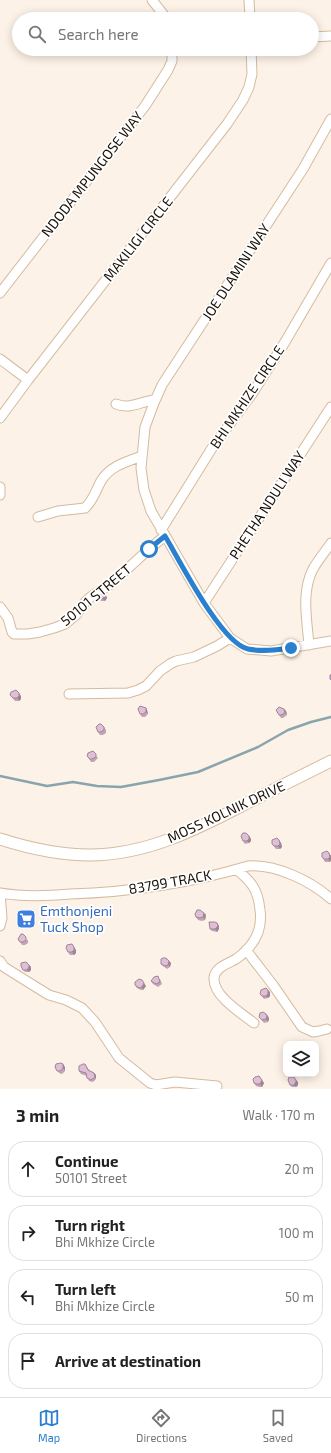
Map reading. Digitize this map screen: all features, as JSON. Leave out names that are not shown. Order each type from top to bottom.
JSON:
[{"type":"main road","name":"MOSS KOLNIK DRIVE","points":[[0,839],[50,851],[89,855],[135,850],[168,840],[204,825],[331,761]]},
{"type":"street","points":[[152,0],[161,12]]},
{"type":"street","points":[[249,0],[250,12]]},
{"type":"street","points":[[319,37],[331,36]]},
{"type":"street","name":"NDODA MPUNGOSE WAY","points":[[0,293],[144,106],[168,70],[172,61],[172,56]]},
{"type":"street","name":"MAKILIGI CIRCLE","points":[[0,418],[218,136],[243,100],[252,74],[251,56]]},
{"type":"street","name":"JOE DLAMINI WAY","points":[[142,456],[145,427],[162,385],[303,169],[331,119]]},
{"type":"street","name":"BHI MKHIZE CIRCLE","points":[[163,533],[212,448],[252,394],[285,342],[331,263]]},
{"type":"street","points":[[0,359],[28,380]]},
{"type":"street","points":[[116,404],[130,407],[141,402],[155,400]]},
{"type":"street","name":"PHETHA NDULI WAY","points":[[204,602],[331,407]]},
{"type":"street","points":[[38,517],[58,511],[85,508],[108,472],[115,467],[142,456],[141,468],[144,490],[151,511],[204,602],[230,638],[247,649],[271,651],[331,641]]},
{"type":"street","points":[[0,487],[0,495]]},
{"type":"street","name":"50101 STREET","points":[[0,607],[8,618],[12,632],[18,634],[28,634],[54,628],[71,620],[92,596],[111,584],[149,549],[163,533]]},
{"type":"street","points":[[309,645],[306,597],[307,584],[313,569],[331,544]]},
{"type":"street","points":[[69,694],[128,693],[138,690],[146,686],[160,670],[176,660],[199,655],[230,638]]},
{"type":"street","name":"83799 TRACK","points":[[0,893],[27,896],[130,890],[187,882],[257,866],[268,868],[304,880],[314,885],[331,899]]},
{"type":"street","points":[[236,870],[248,879],[254,886],[258,896],[261,913],[259,932],[251,945],[236,958],[218,970],[214,978],[216,989],[221,995],[254,1023]]},
{"type":"street","points":[[0,893],[2,918],[0,926]]},
{"type":"street","points":[[246,950],[273,985],[302,1027],[313,1032],[327,1029]]},
{"type":"street","points":[[0,961],[4,967],[36,988],[49,995],[66,1000],[82,1008],[95,1022],[119,1058],[150,1083],[156,1085],[175,1082],[217,1086]]},
{"type":"building","points":[[104,592],[105,595],[103,599],[99,599],[97,597]]},
{"type":"building","points":[[16,690],[19,693],[19,696],[17,698],[13,698],[10,695],[11,692]]},
{"type":"building","points":[[140,706],[146,708],[146,712],[143,714],[140,714],[138,709]]},
{"type":"building","points":[[279,707],[284,709],[285,713],[279,715],[276,710]]},
{"type":"building","points":[[99,724],[104,727],[104,730],[101,732],[98,732],[96,727]]},
{"type":"building","points":[[93,751],[96,754],[96,757],[90,759],[87,756],[88,753]]},
{"type":"building","points":[[243,833],[246,833],[249,836],[247,841],[243,841],[241,836]]},
{"type":"building","points":[[277,838],[280,844],[278,846],[274,846],[272,844],[272,840]]},
{"type":"building","points":[[327,851],[330,857],[328,859],[324,859],[322,857],[322,853]]},
{"type":"building","points":[[197,910],[204,913],[203,917],[196,917],[195,914]]},
{"type":"building","points":[[209,922],[215,922],[218,926],[215,929],[210,929]]},
{"type":"building","points":[[21,934],[26,937],[26,940],[23,942],[20,942],[18,939]]},
{"type":"building","points":[[72,944],[74,950],[72,952],[68,952],[66,948],[67,945]]},
{"type":"building","points":[[166,958],[169,961],[168,965],[165,966],[161,964],[161,959]]},
{"type":"building","points":[[26,962],[29,967],[27,970],[23,970],[21,963]]},
{"type":"building","points":[[158,976],[160,982],[156,984],[151,981],[154,977]]},
{"type":"building","points":[[139,979],[144,983],[142,987],[139,988],[135,985],[135,982]]},
{"type":"building","points":[[266,988],[268,990],[268,994],[266,996],[262,996],[260,994],[261,990]]},
{"type":"building","points":[[263,1012],[267,1016],[266,1019],[262,1020],[259,1017],[260,1013]]},
{"type":"building","points":[[56,1064],[63,1064],[63,1068],[60,1071],[57,1071],[55,1067]]},
{"type":"building","points":[[85,1064],[88,1070],[94,1073],[95,1077],[91,1080],[87,1078],[86,1073],[79,1071],[79,1066]]},
{"type":"building","points":[[259,1076],[262,1080],[260,1084],[254,1083],[253,1079]]},
{"type":"building","points":[[289,1077],[294,1077],[296,1082],[294,1085],[290,1085],[288,1080]]},
{"type":"waterway","points":[[0,776],[47,786],[73,782],[97,786],[121,787],[198,772],[258,747],[288,730],[331,717]]},
{"type":"place","name":"Emthonjeni Tuck Shop","points":[[26,919]]},
{"type":"route","points":[[149,549],[165,536],[204,602],[224,631],[235,642],[247,649],[271,651],[291,648]]}]
